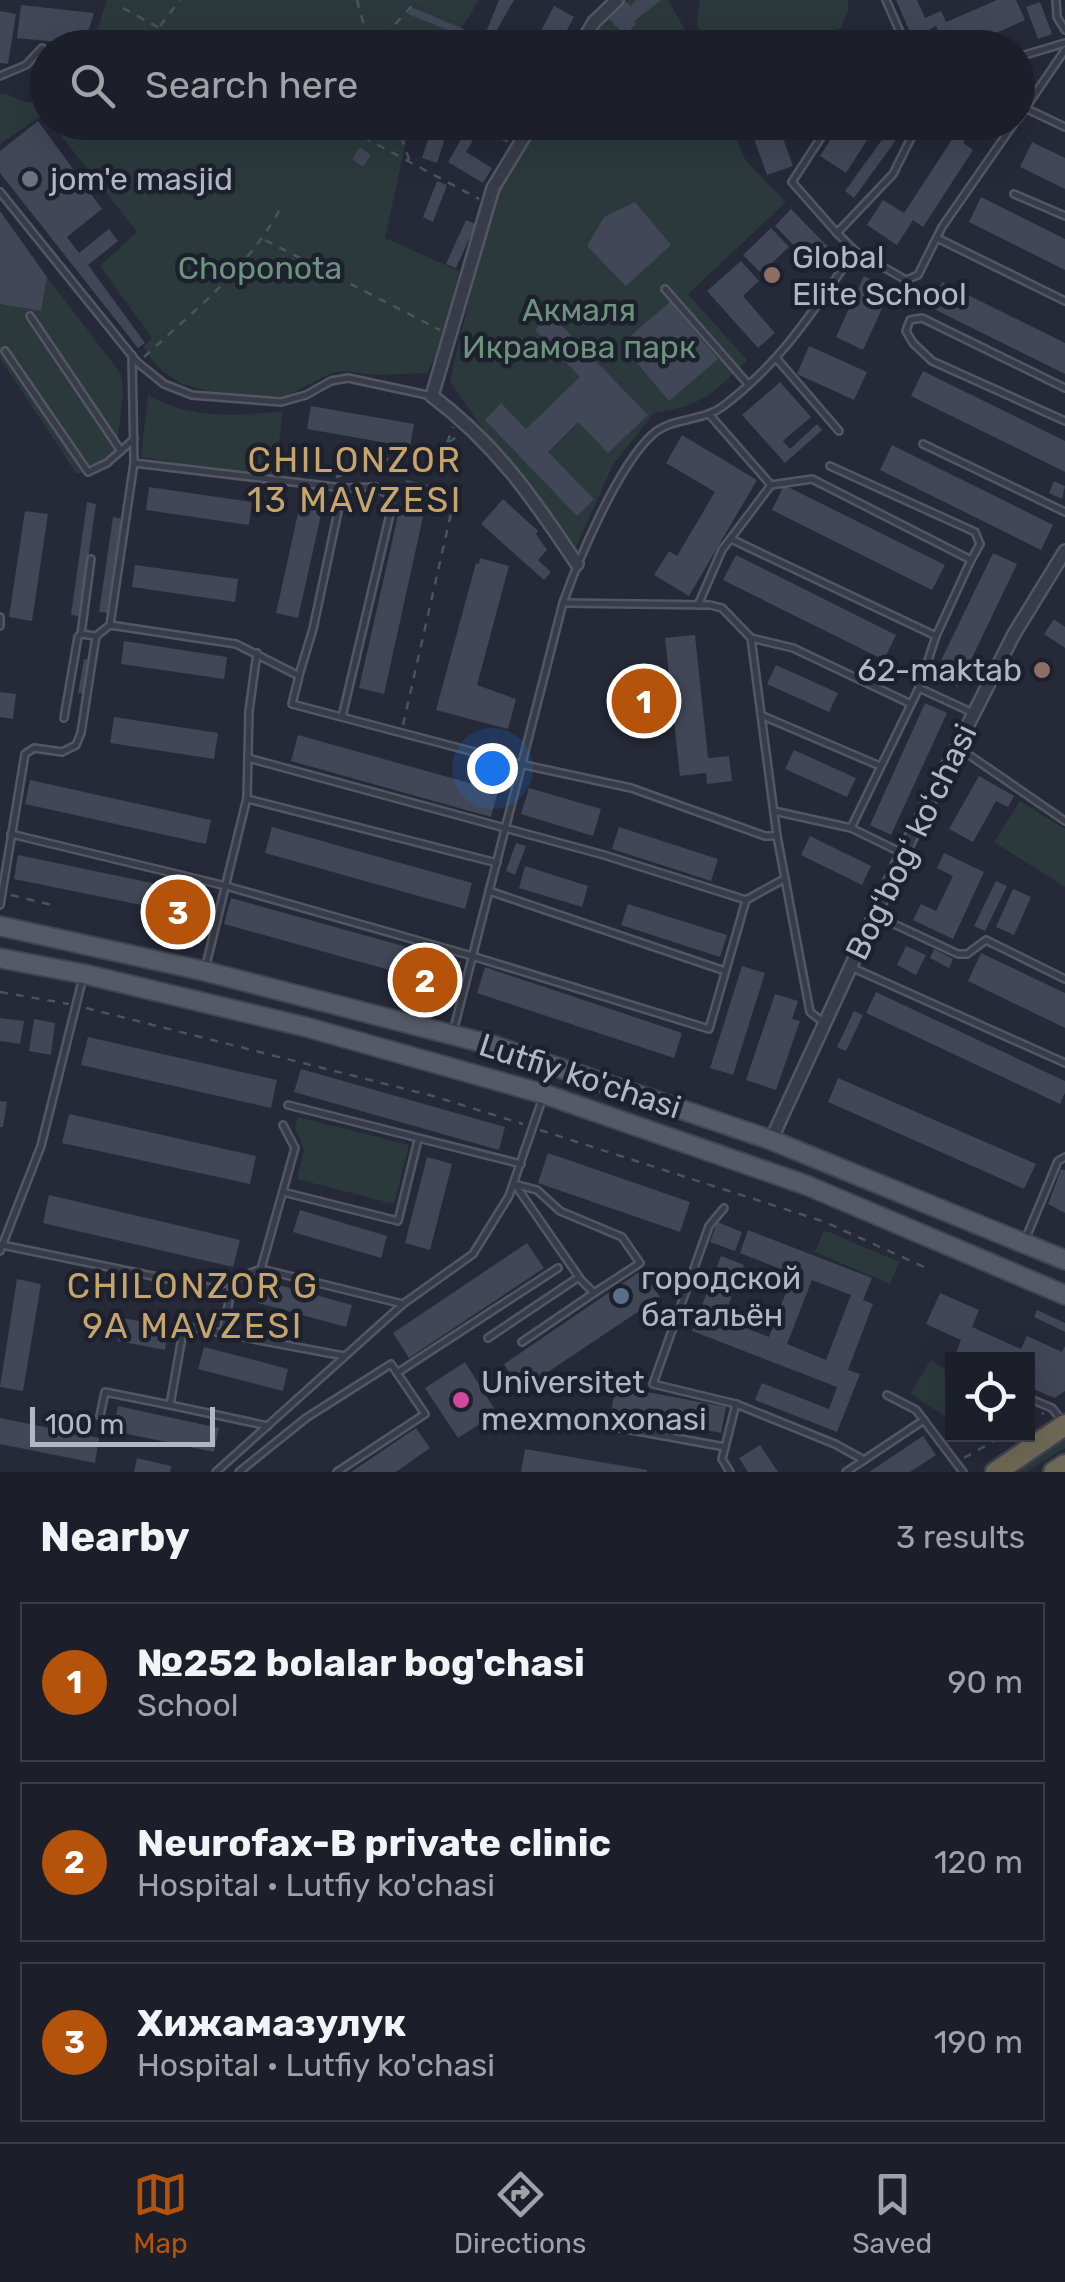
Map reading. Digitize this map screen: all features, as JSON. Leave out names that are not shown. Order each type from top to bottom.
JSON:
[{"type":"highway","points":[[996,1472],[1065,1425]]},
{"type":"highway","points":[[1054,1472],[1065,1465]]},
{"type":"main road","name":"Lutfiy ko'chasi","points":[[0,926],[204,971],[452,1033],[770,1140],[1065,1260]]},
{"type":"main road","points":[[49,967],[56,937]]},
{"type":"main road","name":"Lutfiy ko'chasi","points":[[0,958],[306,1027],[544,1094],[806,1186],[1065,1295]]},
{"type":"main road","points":[[806,1186],[816,1158]]},
{"type":"street","points":[[589,30],[617,0]]},
{"type":"street","points":[[522,140],[494,188],[432,396],[473,429],[522,483],[577,564]]},
{"type":"street","name":"Bogʻbogʻ koʻchasi","points":[[770,1140],[956,747],[1014,634],[1065,551]]},
{"type":"lane","points":[[886,0],[899,30]]},
{"type":"lane","points":[[1056,0],[1057,17],[1065,30]]},
{"type":"lane","points":[[1035,52],[1065,42]]},
{"type":"lane","points":[[1035,94],[1065,50]]},
{"type":"lane","points":[[0,76],[30,61]]},
{"type":"lane","points":[[1035,113],[1065,127]]},
{"type":"lane","points":[[819,140],[792,182],[854,252],[906,280],[918,275],[936,238],[1003,140]]},
{"type":"lane","points":[[837,233],[893,174],[909,140]]},
{"type":"lane","points":[[0,192],[132,355],[164,384],[192,395],[281,402],[348,378],[432,396]]},
{"type":"lane","points":[[1014,194],[1065,216]]},
{"type":"lane","points":[[936,238],[1065,302]]},
{"type":"lane","points":[[452,1033],[563,602],[577,564],[631,460],[649,437],[661,427],[709,414],[777,359],[854,252]]},
{"type":"lane","points":[[665,289],[748,384]]},
{"type":"lane","points":[[30,316],[121,450]]},
{"type":"lane","points":[[1065,388],[922,318],[910,320],[906,330],[932,361],[1065,421]]},
{"type":"lane","points":[[5,351],[88,472],[107,463],[134,439]]},
{"type":"lane","points":[[0,905],[27,751],[34,748],[62,752],[79,740],[96,636],[110,624],[134,463],[132,355]]},
{"type":"lane","points":[[777,359],[839,430]]},
{"type":"lane","points":[[709,414],[771,485]]},
{"type":"lane","points":[[923,444],[1065,512]]},
{"type":"lane","points":[[134,463],[343,488],[376,487],[390,496],[391,510],[342,717]]},
{"type":"lane","points":[[830,466],[974,532],[980,544],[936,636],[919,688],[851,828]]},
{"type":"lane","points":[[698,605],[722,550],[771,485],[812,479],[971,560]]},
{"type":"lane","points":[[343,488],[314,629],[292,704],[520,764],[632,788],[766,836],[776,836]]},
{"type":"lane","points":[[730,539],[936,636]]},
{"type":"lane","points":[[64,718],[92,558]]},
{"type":"lane","points":[[563,602],[722,608],[751,638],[793,648],[910,704]]},
{"type":"lane","points":[[0,616],[0,626]]},
{"type":"lane","points":[[110,624],[236,644],[299,676]]},
{"type":"lane","points":[[81,634],[96,636]]},
{"type":"lane","points":[[751,638],[784,879],[810,1012],[823,1022]]},
{"type":"lane","points":[[204,971],[246,798],[249,711],[257,653]]},
{"type":"lane","points":[[919,688],[974,713]]},
{"type":"lane","points":[[763,716],[882,766]]},
{"type":"lane","points":[[956,747],[1065,821]]},
{"type":"lane","points":[[248,758],[505,827],[746,900]]},
{"type":"lane","points":[[246,798],[496,864]]},
{"type":"lane","points":[[774,811],[851,828],[903,854]]},
{"type":"lane","points":[[12,834],[226,886],[708,1029],[746,900],[784,879]]},
{"type":"lane","points":[[489,891],[725,971]]},
{"type":"lane","points":[[874,915],[958,954],[967,954],[986,940],[1065,978]]},
{"type":"lane","points":[[850,966],[1065,1063]]},
{"type":"lane","points":[[84,974],[41,1146],[1,1248],[211,1288],[261,1269],[403,1304]]},
{"type":"lane","points":[[216,1472],[403,1304],[474,1254],[514,1184],[544,1094]]},
{"type":"lane","points":[[288,1106],[521,1164]]},
{"type":"lane","points":[[261,1269],[294,1148],[283,1125]]},
{"type":"lane","points":[[283,1192],[398,1221],[419,1138]]},
{"type":"lane","points":[[1024,1243],[1058,1161],[1065,1157]]},
{"type":"lane","points":[[514,1184],[537,1190],[560,1211],[622,1237],[640,1263],[522,1342]]},
{"type":"lane","points":[[488,1338],[579,1278],[514,1184]]},
{"type":"lane","points":[[724,1208],[710,1226],[653,1384],[736,1404],[835,1444],[864,1460]]},
{"type":"lane","points":[[396,1372],[558,1268]]},
{"type":"lane","points":[[223,1333],[234,1280]]},
{"type":"lane","points":[[581,1280],[594,1293]]},
{"type":"lane","points":[[170,1404],[184,1326],[344,1356]]},
{"type":"lane","points":[[239,1472],[306,1418],[390,1364],[425,1414],[337,1472]]},
{"type":"lane","points":[[100,1416],[104,1392],[268,1426]]},
{"type":"lane","points":[[887,1395],[916,1410],[964,1472]]},
{"type":"lane","points":[[1035,1401],[1052,1408],[1065,1425]]},
{"type":"lane","points":[[730,1472],[722,1459],[736,1404]]},
{"type":"lane","points":[[846,1472],[924,1420]]},
{"type":"lane","points":[[615,1427],[725,1447]]},
{"type":"path","points":[[158,27],[180,0]]},
{"type":"path","points":[[358,0],[367,30]]},
{"type":"path","points":[[389,30],[418,0]]},
{"type":"path","points":[[124,8],[163,30]]},
{"type":"path","points":[[367,140],[491,204]]},
{"type":"path","points":[[402,140],[410,164]]},
{"type":"path","points":[[138,362],[236,273],[263,240],[283,204]]},
{"type":"path","points":[[263,240],[452,336]]},
{"type":"path","points":[[442,454],[457,415]]},
{"type":"path","points":[[446,444],[473,429]]},
{"type":"path","points":[[316,485],[349,473],[369,460],[383,457],[402,462],[412,450],[442,454],[460,474],[401,733]]},
{"type":"path","points":[[2,893],[52,905]]},
{"type":"path","points":[[0,992],[76,1005],[433,1096],[825,1222],[924,1267]]},
{"type":"path","points":[[956,1462],[992,1442]]},
{"type":"green space","points":[[107,0],[479,0],[460,30],[97,30]]},
{"type":"green space","points":[[611,0],[668,0],[685,30],[582,30]]},
{"type":"green space","points":[[700,0],[848,0],[841,28],[835,30],[700,30]]},
{"type":"green space","points":[[0,94],[30,102],[30,124],[0,144]]},
{"type":"green space","name":"Choponota","points":[[64,140],[406,140],[385,238],[459,271],[440,349],[427,373],[376,375],[342,371],[287,396],[208,391],[182,384],[159,368],[143,347],[152,338],[100,266],[137,232]]},
{"type":"green space","name":"Акмаля Икрамова парк","points":[[523,140],[737,140],[746,161],[786,202],[688,294],[747,360],[696,402],[654,413],[613,465],[571,558],[450,381],[494,193]]},
{"type":"green space","points":[[47,277],[121,374],[117,446],[93,474],[76,473],[0,358],[0,304],[41,311]]},
{"type":"green space","points":[[148,395],[197,412],[230,415],[283,411],[274,479],[141,457]]},
{"type":"green space","points":[[1020,801],[1065,829],[1065,887],[994,842]]},
{"type":"green space","points":[[298,1117],[409,1145],[394,1204],[297,1179],[304,1150],[295,1128]]},
{"type":"green space","points":[[824,1230],[899,1262],[890,1284],[815,1252]]},
{"type":"green space","points":[[931,1360],[945,1370],[945,1416],[910,1393]]},
{"type":"green space","points":[[1065,1438],[1065,1448],[1026,1472],[1014,1472]]},
{"type":"building","points":[[499,0],[514,0],[497,30],[487,30]]},
{"type":"building","points":[[623,0],[631,6],[636,0],[661,0],[634,21],[636,24],[630,30],[620,30],[607,17]]},
{"type":"building","points":[[896,0],[917,0],[925,18],[941,11],[946,22],[997,0],[1016,0],[1025,20],[1003,30],[938,30],[936,26],[930,30],[909,30]]},
{"type":"building","points":[[1040,2],[1052,34],[1038,39],[1026,7]]},
{"type":"building","points":[[21,5],[94,13],[89,30],[30,30],[30,39],[17,38]]},
{"type":"building","points":[[554,6],[574,17],[567,30],[541,30]]},
{"type":"building","points":[[411,7],[466,30],[448,30],[408,14]]},
{"type":"building","points":[[0,11],[16,14],[8,64],[0,63]]},
{"type":"building","points":[[30,127],[30,140],[52,140],[102,209],[67,237],[79,253],[109,229],[118,241],[88,265],[145,343],[138,348],[0,173],[0,151]]},
{"type":"building","points":[[428,140],[444,140],[437,163],[422,158]]},
{"type":"building","points":[[461,140],[473,140],[466,152],[492,168],[483,183],[448,162]]},
{"type":"building","points":[[754,140],[784,140],[793,166],[767,175]]},
{"type":"building","points":[[830,140],[867,140],[846,173],[820,156]]},
{"type":"building","points":[[882,140],[896,140],[854,198],[845,191]]},
{"type":"building","points":[[952,140],[965,140],[963,143],[973,150],[923,227],[913,220],[897,245],[867,225],[883,200],[904,213]]},
{"type":"building","points":[[1032,142],[1065,158],[1065,189],[1020,167]]},
{"type":"building","points":[[360,147],[371,155],[363,167],[352,159]]},
{"type":"building","points":[[437,181],[447,185],[433,222],[423,217]]},
{"type":"building","points":[[981,197],[1065,239],[1065,270],[969,222]]},
{"type":"building","points":[[635,202],[671,245],[626,286],[587,246],[604,217]]},
{"type":"building","points":[[791,209],[837,256],[820,272],[775,226]]},
{"type":"building","points":[[0,211],[47,277],[41,311],[0,304]]},
{"type":"building","points":[[466,220],[476,224],[456,268],[446,264]]},
{"type":"building","points":[[771,228],[789,247],[761,273],[743,255]]},
{"type":"building","points":[[741,261],[759,281],[743,296],[775,333],[758,348],[707,291]]},
{"type":"building","points":[[864,276],[891,289],[863,350],[836,337]]},
{"type":"building","points":[[942,282],[1065,343],[1065,374],[930,307]]},
{"type":"building","points":[[670,302],[718,359],[669,401],[621,344]]},
{"type":"building","points":[[550,314],[648,415],[608,453],[578,422],[548,452],[594,499],[577,516],[485,420],[501,403],[526,429],[580,377],[535,330]]},
{"type":"building","points":[[809,346],[867,372],[854,400],[797,374]]},
{"type":"building","points":[[923,371],[1065,441],[1065,472],[911,396]]},
{"type":"building","points":[[780,382],[811,417],[783,441],[790,449],[817,424],[822,430],[785,463],[742,415]]},
{"type":"building","points":[[311,406],[414,424],[410,447],[307,429]]},
{"type":"building","points":[[682,435],[757,480],[689,596],[654,575],[669,551],[677,556],[715,492],[666,463]]},
{"type":"building","points":[[892,445],[1053,525],[1041,550],[880,470]]},
{"type":"building","points":[[406,480],[430,485],[384,694],[359,688]]},
{"type":"building","points":[[1054,481],[1065,486],[1062,499],[1049,493]]},
{"type":"building","points":[[784,485],[945,565],[932,590],[772,510]]},
{"type":"building","points":[[149,487],[252,502],[249,525],[146,510]]},
{"type":"building","points":[[503,499],[538,531],[536,534],[547,550],[538,560],[551,572],[544,580],[481,524]]},
{"type":"building","points":[[301,500],[323,506],[298,618],[276,613]]},
{"type":"building","points":[[87,502],[96,504],[80,616],[71,615]]},
{"type":"building","points":[[25,511],[48,514],[32,621],[9,617]]},
{"type":"building","points":[[113,517],[122,519],[108,613],[99,612]]},
{"type":"building","points":[[993,553],[1017,564],[958,687],[934,675]]},
{"type":"building","points":[[736,555],[896,635],[884,660],[723,580]]},
{"type":"building","points":[[480,558],[509,566],[477,685],[516,699],[508,729],[436,710]]},
{"type":"building","points":[[135,565],[238,579],[235,602],[132,587]]},
{"type":"building","points":[[1054,619],[1065,627],[1065,648],[1044,634]]},
{"type":"building","points":[[695,635],[708,758],[729,756],[732,781],[707,784],[706,773],[680,776],[665,638]]},
{"type":"building","points":[[124,641],[227,657],[224,679],[121,664]]},
{"type":"building","points":[[84,659],[92,660],[86,694],[78,693]]},
{"type":"building","points":[[776,665],[838,693],[829,712],[767,684]]},
{"type":"building","points":[[0,692],[16,694],[13,719],[0,717]]},
{"type":"building","points":[[925,703],[947,713],[891,835],[870,825]]},
{"type":"building","points":[[114,717],[218,733],[214,759],[110,743]]},
{"type":"building","points":[[298,735],[498,791],[491,817],[291,761]]},
{"type":"building","points":[[794,750],[856,778],[847,797],[785,769]]},
{"type":"building","points":[[979,776],[1014,796],[1008,807],[996,801],[973,842],[949,829]]},
{"type":"building","points":[[30,780],[211,820],[206,844],[25,804]]},
{"type":"building","points":[[529,788],[601,809],[593,836],[521,814]]},
{"type":"building","points":[[272,827],[472,883],[465,909],[265,853]]},
{"type":"building","points":[[619,827],[718,859],[711,881],[612,849]]},
{"type":"building","points":[[810,836],[871,866],[862,885],[801,855]]},
{"type":"building","points":[[516,843],[526,846],[515,875],[506,871]]},
{"type":"building","points":[[944,853],[984,872],[953,939],[913,920],[921,904],[936,911],[953,876],[937,868]]},
{"type":"building","points":[[18,855],[200,893],[195,916],[14,879]]},
{"type":"building","points":[[525,866],[588,886],[582,907],[519,888]]},
{"type":"building","points":[[996,881],[1007,886],[985,931],[974,926]]},
{"type":"building","points":[[1013,889],[1031,897],[1014,935],[996,927]]},
{"type":"building","points":[[231,898],[461,962],[454,988],[224,924]]},
{"type":"building","points":[[628,904],[727,935],[720,957],[621,925]]},
{"type":"building","points":[[906,946],[926,955],[916,975],[897,965]]},
{"type":"building","points":[[934,949],[953,959],[949,968],[930,958]]},
{"type":"building","points":[[981,953],[1065,993],[1065,1028],[968,981]]},
{"type":"building","points":[[742,966],[765,973],[733,1075],[710,1068]]},
{"type":"building","points":[[485,967],[682,1033],[674,1058],[477,993]]},
{"type":"building","points":[[876,992],[1065,1081],[1060,1104],[866,1013]]},
{"type":"building","points":[[775,994],[798,1001],[792,1019],[800,1021],[776,1090],[746,1080]]},
{"type":"building","points":[[854,1011],[863,1015],[846,1051],[837,1047]]},
{"type":"building","points":[[0,1018],[24,1021],[20,1044],[0,1041]]},
{"type":"building","points":[[34,1019],[55,1023],[51,1055],[29,1051]]},
{"type":"building","points":[[88,1037],[277,1080],[271,1108],[81,1065]]},
{"type":"building","points":[[301,1069],[505,1127],[499,1150],[294,1092]]},
{"type":"building","points":[[838,1078],[1036,1164],[1024,1189],[828,1102]]},
{"type":"building","points":[[0,1101],[7,1102],[3,1127],[0,1127]]},
{"type":"building","points":[[69,1114],[256,1156],[250,1184],[62,1143]]},
{"type":"building","points":[[548,1153],[690,1202],[680,1232],[538,1183]]},
{"type":"building","points":[[427,1157],[452,1164],[430,1250],[405,1243]]},
{"type":"building","points":[[1061,1169],[1065,1170],[1065,1213],[1048,1204]]},
{"type":"building","points":[[49,1195],[240,1240],[233,1267],[43,1223]]},
{"type":"building","points":[[300,1210],[387,1236],[381,1258],[293,1232]]},
{"type":"building","points":[[717,1222],[742,1232],[735,1251],[710,1242]]},
{"type":"building","points":[[748,1230],[872,1278],[863,1300],[873,1304],[848,1370],[860,1374],[837,1432],[755,1400],[762,1383],[829,1409],[837,1387],[692,1331],[721,1256],[744,1265],[723,1319],[769,1337],[793,1274],[740,1253]],"holes":[[[812,1280],[851,1295],[826,1360],[787,1344]]]},
{"type":"building","points":[[527,1243],[544,1268],[409,1358],[393,1333]]},
{"type":"building","points":[[642,1270],[660,1297],[521,1390],[504,1364]]},
{"type":"building","points":[[17,1279],[41,1284],[23,1391],[0,1387]]},
{"type":"building","points":[[264,1281],[352,1305],[346,1327],[258,1303]]},
{"type":"building","points":[[940,1293],[979,1310],[972,1327],[1021,1349],[1027,1336],[1062,1352],[1065,1346],[1065,1391],[1055,1398],[1035,1390],[1035,1352],[956,1352],[961,1340],[926,1324]]},
{"type":"building","points":[[1037,1310],[1065,1323],[1065,1332],[1034,1317]]},
{"type":"building","points":[[123,1318],[169,1327],[165,1350],[118,1341]]},
{"type":"building","points":[[204,1347],[288,1369],[283,1391],[198,1369]]},
{"type":"building","points":[[465,1362],[497,1413],[458,1438],[425,1388]]},
{"type":"building","points":[[616,1386],[726,1407],[721,1433],[611,1411]]},
{"type":"building","points":[[118,1406],[219,1428],[214,1452],[113,1431]]},
{"type":"building","points":[[0,1418],[99,1438],[95,1463],[0,1444]]},
{"type":"building","points":[[416,1428],[430,1448],[396,1472],[351,1472]]},
{"type":"building","points":[[923,1436],[936,1455],[910,1472],[869,1472]]},
{"type":"building","points":[[760,1445],[778,1472],[748,1472],[739,1458]]},
{"type":"building","points":[[525,1449],[647,1470],[647,1472],[521,1472]]},
{"type":"building","points":[[137,1458],[171,1466],[170,1472],[134,1472]]},
{"type":"place","name":"jom'e masjid","points":[[30,179]]},
{"type":"place","name":"Global Elite School","points":[[772,275]]},
{"type":"place","name":"62-maktab","points":[[1042,670]]},
{"type":"place","name":"№252 bolalar bog'chasi","points":[[644,701]]},
{"type":"place","name":"Хижамазулук","points":[[178,912]]},
{"type":"place","name":"Neurofax-B private clinic","points":[[425,980]]},
{"type":"place","name":"городской батальён","points":[[621,1296]]},
{"type":"place","name":"Universitet mexmonxonasi","points":[[461,1400]]},
{"type":"district","name":"CHILONZOR 13 MAVZESI","points":[[355,480]]},
{"type":"district","name":"CHILONZOR G 9A MAVZESI","points":[[193,1306]]}]
